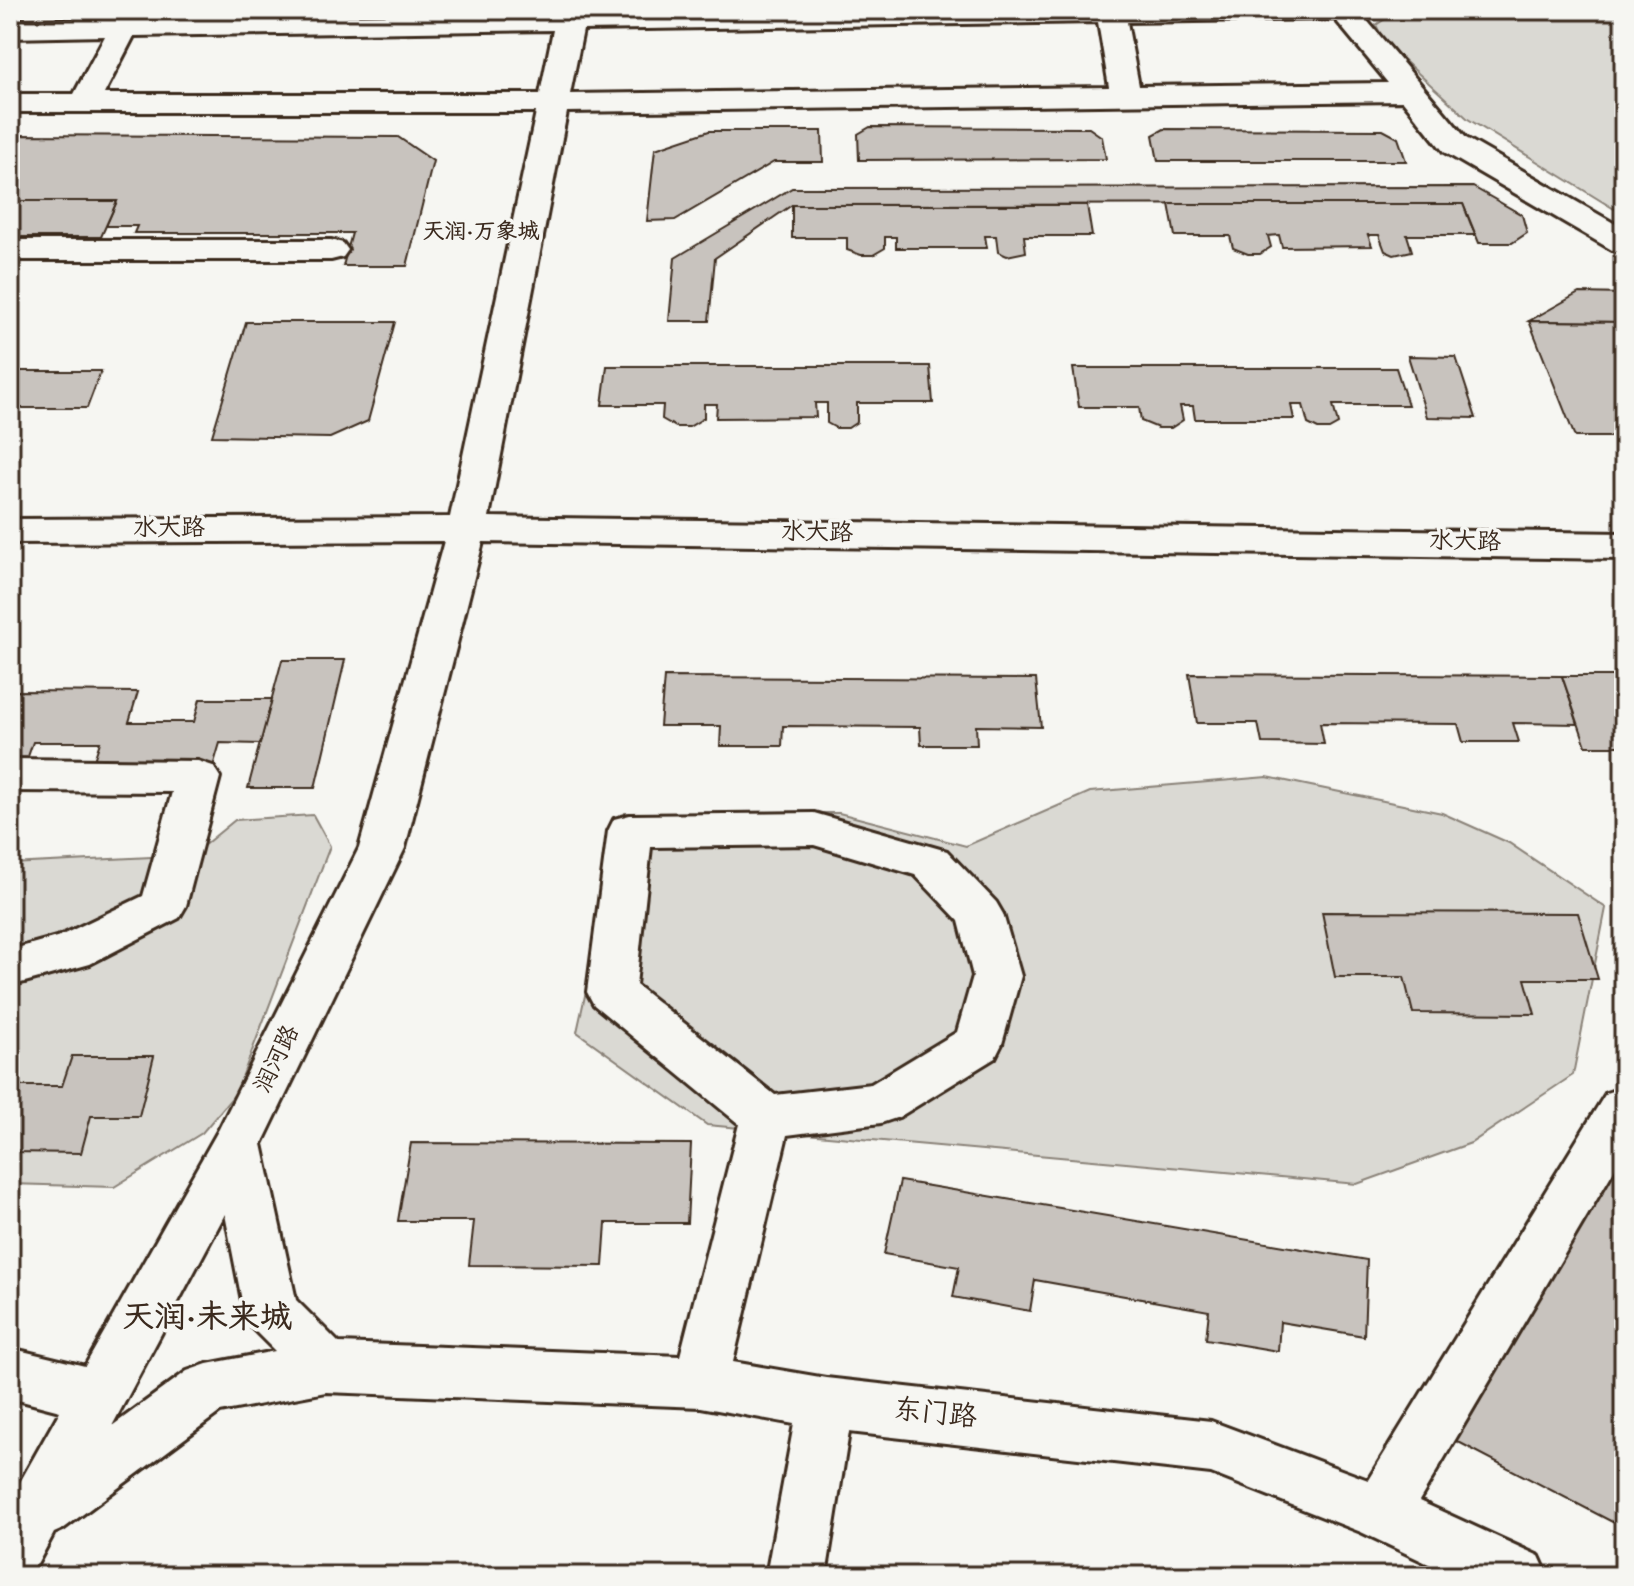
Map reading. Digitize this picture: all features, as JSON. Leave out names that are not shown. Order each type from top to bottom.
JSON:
[{"type":"street","points":[[1343,10],[1455,145],[1624,243]]},
{"type":"street","points":[[10,29],[571,17],[1358,10]]},
{"type":"street","points":[[1111,14],[1126,96]]},
{"type":"street","name":"润河路","points":[[22,1536],[237,1144],[382,848],[467,529],[571,17]]},
{"type":"street","points":[[84,103],[124,28]]},
{"type":"street","points":[[10,103],[554,103],[1411,92]]},
{"type":"street","points":[[10,250],[331,250]]},
{"type":"street","name":"水大路","points":[[10,531],[467,529],[1624,546]]},
{"type":"street","points":[[10,775],[198,777],[163,906],[73,951],[10,968]]},
{"type":"street","points":[[814,829],[931,863],[980,914],[997,976],[978,1044],[881,1103],[766,1117],[611,992],[630,831],[814,829]]},
{"type":"street","points":[[1381,1512],[1624,1108]]},
{"type":"street","points":[[701,1382],[766,1117]]},
{"type":"street","points":[[237,1144],[271,1311],[326,1367]]},
{"type":"street","name":"东门路","points":[[22,1536],[207,1389],[326,1367],[701,1382],[826,1404],[1211,1447],[1381,1512],[1518,1576]]},
{"type":"street","points":[[10,1373],[99,1395]]},
{"type":"street","points":[[796,1576],[826,1404]]},
{"type":"shaded area","points":[[1624,10],[1624,215],[1468,119],[1385,43],[1376,25],[1388,17]]},
{"type":"shaded area","points":[[1267,777],[1442,813],[1509,843],[1606,908],[1573,1075],[1471,1143],[1357,1184],[707,1125],[577,1032],[625,813],[839,813],[966,846],[1090,792]]},
{"type":"shaded area","points":[[313,815],[330,846],[236,1093],[202,1133],[114,1187],[10,1184],[10,864],[192,855],[235,820]]},
{"type":"building","points":[[870,127],[1089,128],[1102,137],[1106,159],[859,160],[858,134]]},
{"type":"building","points":[[1164,129],[1383,130],[1398,138],[1406,161],[1158,161],[1153,135]]},
{"type":"building","points":[[709,131],[822,131],[823,162],[774,162],[675,220],[647,221],[655,149]]},
{"type":"building","points":[[10,135],[398,137],[433,161],[407,266],[343,266],[352,233],[134,233],[137,226],[106,226],[117,201],[10,201]]},
{"type":"building","points":[[1473,187],[1522,215],[1527,233],[1512,243],[1479,243],[1463,204],[792,205],[715,258],[709,321],[669,321],[675,258],[792,188]]},
{"type":"building","points":[[10,201],[117,201],[101,237],[10,237]]},
{"type":"building","points":[[1169,204],[1463,204],[1475,235],[1407,235],[1412,251],[1394,255],[1385,251],[1379,235],[1368,235],[1372,246],[1282,247],[1279,235],[1268,236],[1271,247],[1260,254],[1248,254],[1233,248],[1230,236],[1175,236]]},
{"type":"building","points":[[792,205],[1087,205],[1092,236],[1024,236],[1026,252],[1007,256],[998,252],[996,236],[985,236],[987,248],[896,248],[896,237],[885,237],[885,248],[873,255],[861,255],[847,250],[847,238],[792,238]]},
{"type":"building","points":[[1579,293],[1624,294],[1624,322],[1529,321]]},
{"type":"building","points":[[1529,321],[1624,322],[1624,437],[1575,437]]},
{"type":"building","points":[[246,322],[395,322],[368,421],[330,438],[212,436]]},
{"type":"building","points":[[1408,356],[1456,357],[1476,418],[1427,417]]},
{"type":"building","points":[[607,366],[930,366],[933,403],[857,403],[857,422],[848,428],[836,428],[827,423],[827,403],[815,403],[816,417],[716,418],[717,404],[704,404],[704,418],[689,427],[676,427],[662,419],[663,405],[602,405]]},
{"type":"building","points":[[1073,368],[1396,368],[1408,405],[1333,405],[1338,424],[1329,429],[1318,429],[1308,424],[1303,405],[1291,405],[1294,419],[1195,419],[1193,406],[1180,406],[1183,420],[1171,428],[1158,428],[1141,421],[1139,407],[1079,407]]},
{"type":"building","points":[[10,371],[101,371],[87,408],[11,408],[10,411]]},
{"type":"building","points":[[282,660],[345,660],[315,788],[248,788]]},
{"type":"building","points":[[1189,674],[1562,676],[1578,724],[1513,723],[1519,742],[1463,742],[1458,724],[1320,723],[1324,744],[1262,743],[1258,723],[1197,723]]},
{"type":"building","points":[[1562,676],[1624,676],[1624,746],[1586,746]]},
{"type":"building","points":[[664,677],[1036,679],[1041,727],[976,726],[977,745],[921,745],[920,727],[783,726],[782,746],[720,746],[721,726],[660,726]]},
{"type":"building","points":[[17,691],[138,692],[129,722],[194,722],[200,699],[272,699],[260,744],[220,743],[212,770],[91,769],[100,742],[33,742],[23,771],[10,771],[10,710]]},
{"type":"building","points":[[1322,912],[1578,913],[1598,979],[1525,979],[1535,1014],[1413,1013],[1404,977],[1335,977]]},
{"type":"building","points":[[72,1056],[154,1056],[139,1116],[91,1116],[81,1153],[10,1152],[10,1086],[62,1086]]},
{"type":"building","points":[[411,1143],[691,1144],[687,1223],[606,1223],[603,1266],[469,1265],[474,1221],[398,1221]]},
{"type":"building","points":[[1624,1161],[1624,1388],[1617,1399],[1624,1403],[1624,1528],[1445,1435],[1589,1199]]},
{"type":"building","points":[[900,1181],[1367,1260],[1364,1336],[1280,1322],[1278,1351],[1206,1339],[1209,1311],[1035,1280],[1030,1311],[953,1297],[959,1267],[884,1254]]},
{"type":"district","name":"天润·万象城","points":[[481,234]]},
{"type":"district","name":"天润·未来城","points":[[207,1321]]}]
